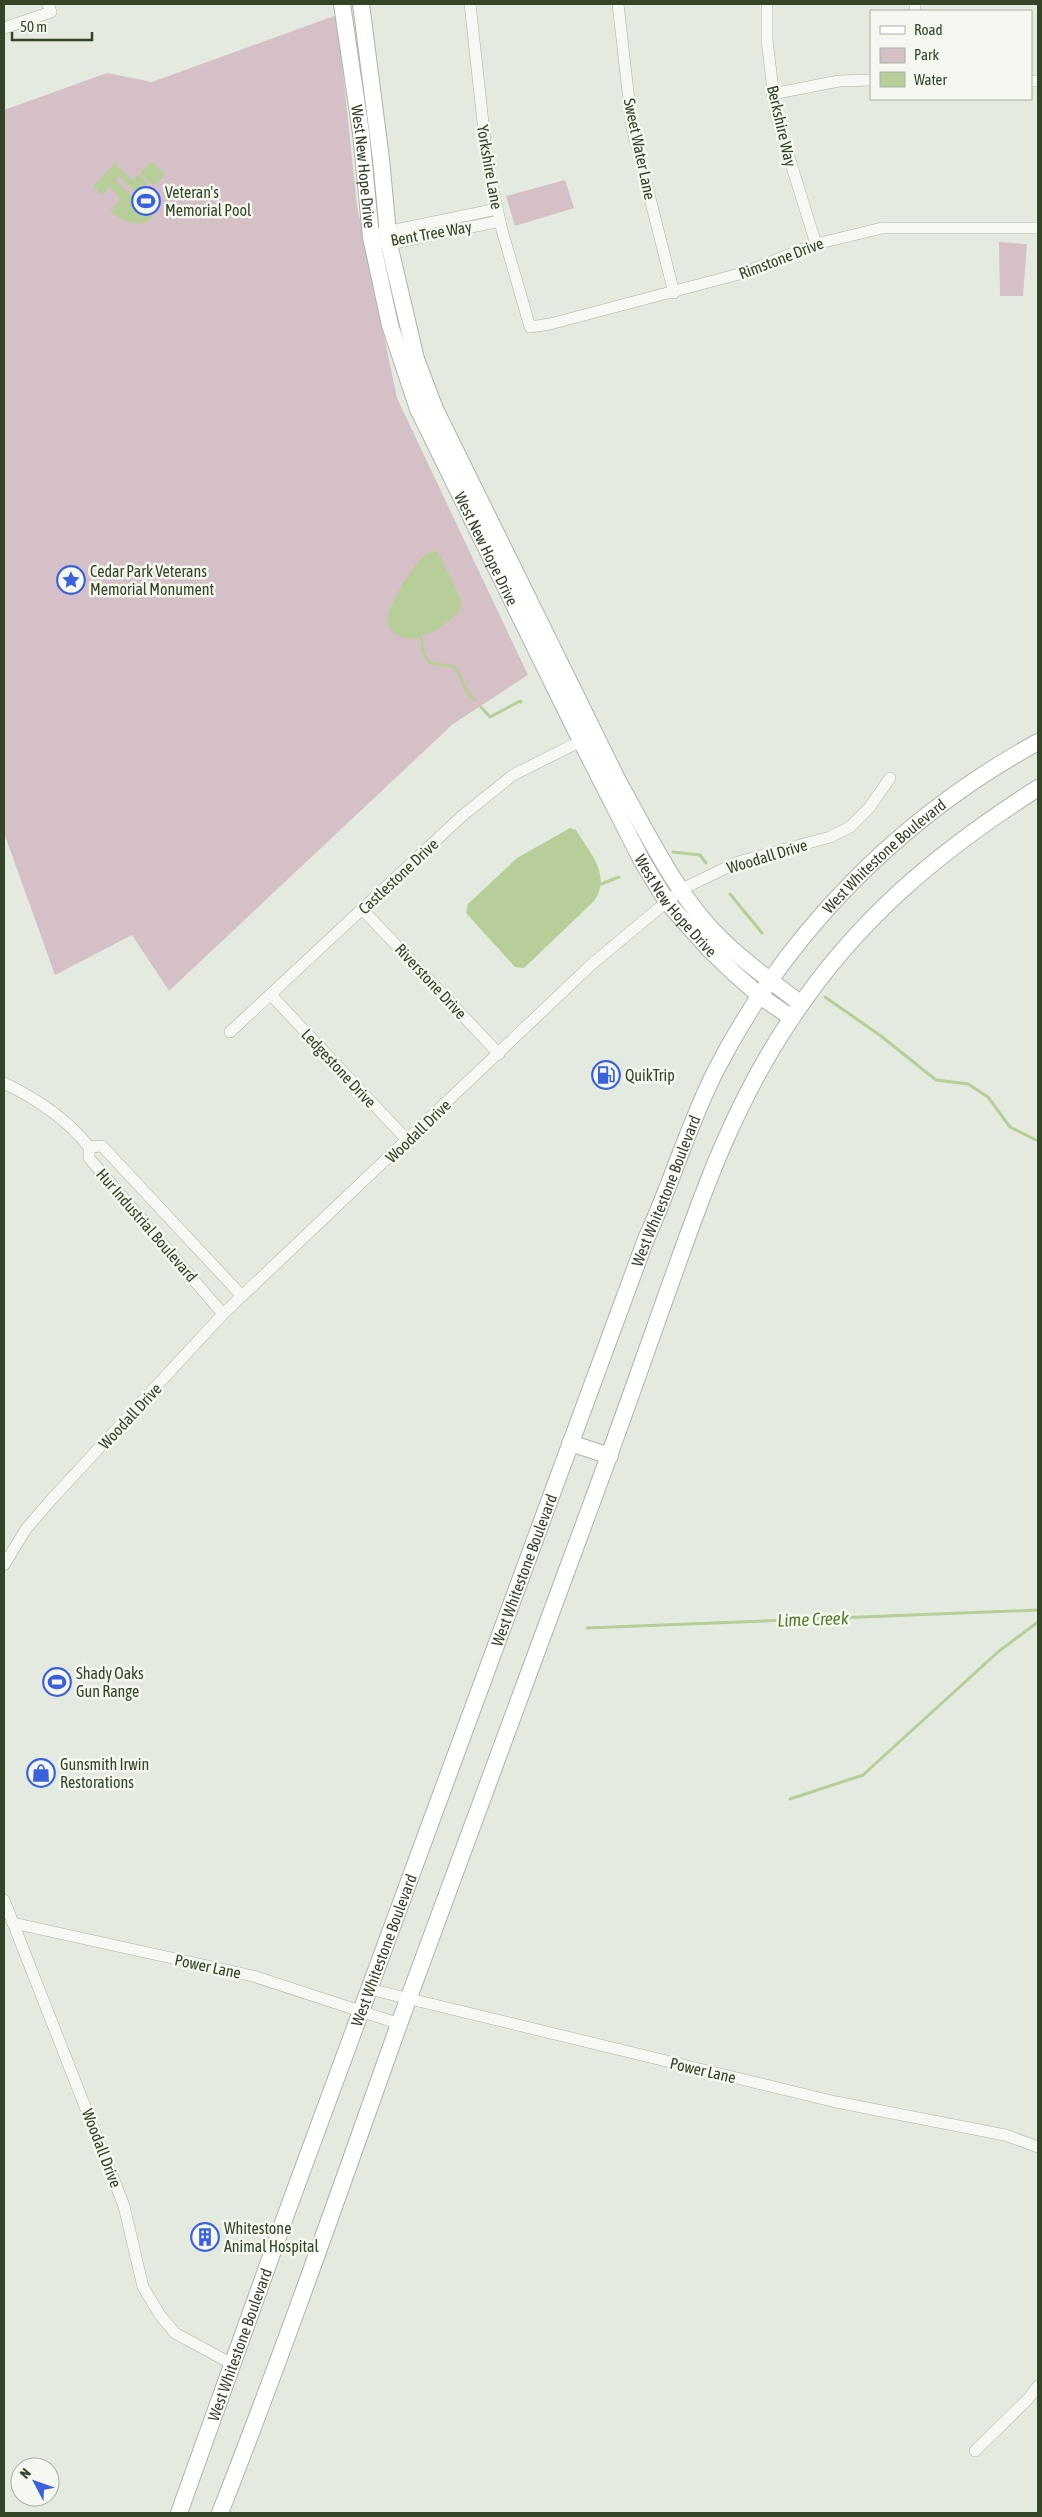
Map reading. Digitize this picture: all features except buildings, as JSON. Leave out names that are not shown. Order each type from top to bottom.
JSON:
[{"type":"main road","name":"West New Hope Drive","points":[[342,4],[361,133],[371,237],[390,325],[418,409],[581,741],[642,861],[667,902],[708,949],[760,996],[792,1018]]},
{"type":"main road","name":"West New Hope Drive","points":[[361,4],[382,159],[389,237],[416,359],[435,410],[620,783],[652,843],[682,889],[720,939],[801,1004]]},
{"type":"main road","name":"West Whitestone Boulevard","points":[[179,2513],[369,1988],[570,1443],[680,1151],[716,1071],[770,980],[824,911],[878,856],[914,824],[997,764],[1038,742]]},
{"type":"main road","name":"West Whitestone Boulevard","points":[[220,2513],[270,2385],[409,1998],[610,1456],[708,1176],[736,1113],[761,1067],[801,1004],[831,963],[873,916],[916,875],[979,825],[1038,788]]},
{"type":"main road","points":[[570,1443],[610,1456]]},
{"type":"street","name":"Yorkshire Lane","points":[[470,4],[483,132],[497,209],[530,327]]},
{"type":"street","name":"Sweet Water Lane","points":[[618,4],[632,127],[674,293]]},
{"type":"street","name":"Berkshire Way","points":[[767,4],[767,40],[772,94],[793,174],[816,244]]},
{"type":"street","points":[[4,28],[49,8]]},
{"type":"street","points":[[772,94],[839,81],[870,80]]},
{"type":"street","name":"Bent Tree Way","points":[[389,237],[497,209]]},
{"type":"street","name":"Bent Tree Way","points":[[371,237],[389,237],[500,221]]},
{"type":"street","name":"Rimstone Drive","points":[[530,327],[550,324],[674,293],[743,273],[816,244],[882,228],[1038,228]]},
{"type":"street","name":"Castlestone Drive","points":[[230,1032],[462,816],[513,775],[581,741]]},
{"type":"street","name":"Woodall Drive","points":[[4,1565],[26,1530],[51,1500],[223,1314],[408,1141],[592,964],[682,889],[738,862],[830,837],[850,828],[869,808],[890,778]]},
{"type":"street","name":"Riverstone Drive","points":[[362,909],[499,1054]]},
{"type":"street","name":"Ledgestone Drive","points":[[271,995],[408,1141]]},
{"type":"street","name":"Hur Industrial Boulevard","points":[[4,1083],[19,1090],[57,1116],[89,1147],[89,1158],[223,1314]]},
{"type":"street","points":[[89,1147],[102,1146],[242,1296]]},
{"type":"street","name":"Woodall Drive","points":[[4,1900],[124,2206],[143,2287],[160,2315],[175,2333],[232,2364]]},
{"type":"street","name":"Power Lane","points":[[13,1923],[254,1976],[400,2024]]},
{"type":"street","name":"Power Lane","points":[[369,1988],[836,2102],[1005,2135],[1038,2147]]},
{"type":"street","points":[[974,2451],[1029,2398],[1038,2386]]},
{"type":"green space","points":[[337,15],[357,206],[397,398],[528,675],[453,724],[169,991],[132,935],[55,975],[4,833],[4,110],[107,73],[152,82]]},
{"type":"green space","points":[[565,180],[574,208],[515,226],[506,196]]},
{"type":"green space","points":[[999,242],[1027,244],[1023,296],[1000,296]]},
{"type":"water","points":[[118,160],[116,165],[133,181],[139,174],[147,182],[145,184],[148,187],[144,186],[136,193],[119,176],[115,180],[153,217],[148,221],[131,223],[120,218],[110,211],[119,201],[119,197],[109,187],[102,195],[93,186]]},
{"type":"water","points":[[152,161],[165,174],[154,186],[140,173]]},
{"type":"water","points":[[431,551],[438,552],[461,600],[460,610],[444,625],[434,631],[423,636],[403,638],[394,633],[387,624],[391,606],[410,573],[424,556]]},
{"type":"water","points":[[570,828],[576,830],[597,864],[601,882],[599,891],[594,901],[524,968],[515,967],[466,913],[468,904],[517,858]]},
{"type":"waterway","points":[[421,637],[423,653],[430,663],[455,667],[469,695],[475,700]]},
{"type":"waterway","points":[[481,707],[490,717],[521,702]]},
{"type":"waterway","points":[[673,852],[700,855],[706,863]]},
{"type":"waterway","points":[[601,884],[619,877]]},
{"type":"waterway","points":[[730,894],[762,933]]},
{"type":"waterway","points":[[825,997],[881,1036],[936,1080],[968,1084],[988,1097],[1010,1127],[1038,1141]]},
{"type":"waterway","name":"Lime Creek","points":[[587,1628],[1038,1610]]},
{"type":"waterway","points":[[790,1799],[863,1775],[999,1651],[1038,1622]]},
{"type":"place","name":"Veteran's Memorial Pool","points":[[146,201]]},
{"type":"place","name":"Cedar Park Veterans Memorial Monument","points":[[71,580]]},
{"type":"place","name":"QuikTrip","points":[[606,1075]]},
{"type":"place","name":"Shady Oaks Gun Range","points":[[57,1682]]},
{"type":"place","name":"Gunsmith Irwin Restorations","points":[[41,1773]]},
{"type":"place","name":"Whitestone Animal Hospital","points":[[205,2237]]}]
